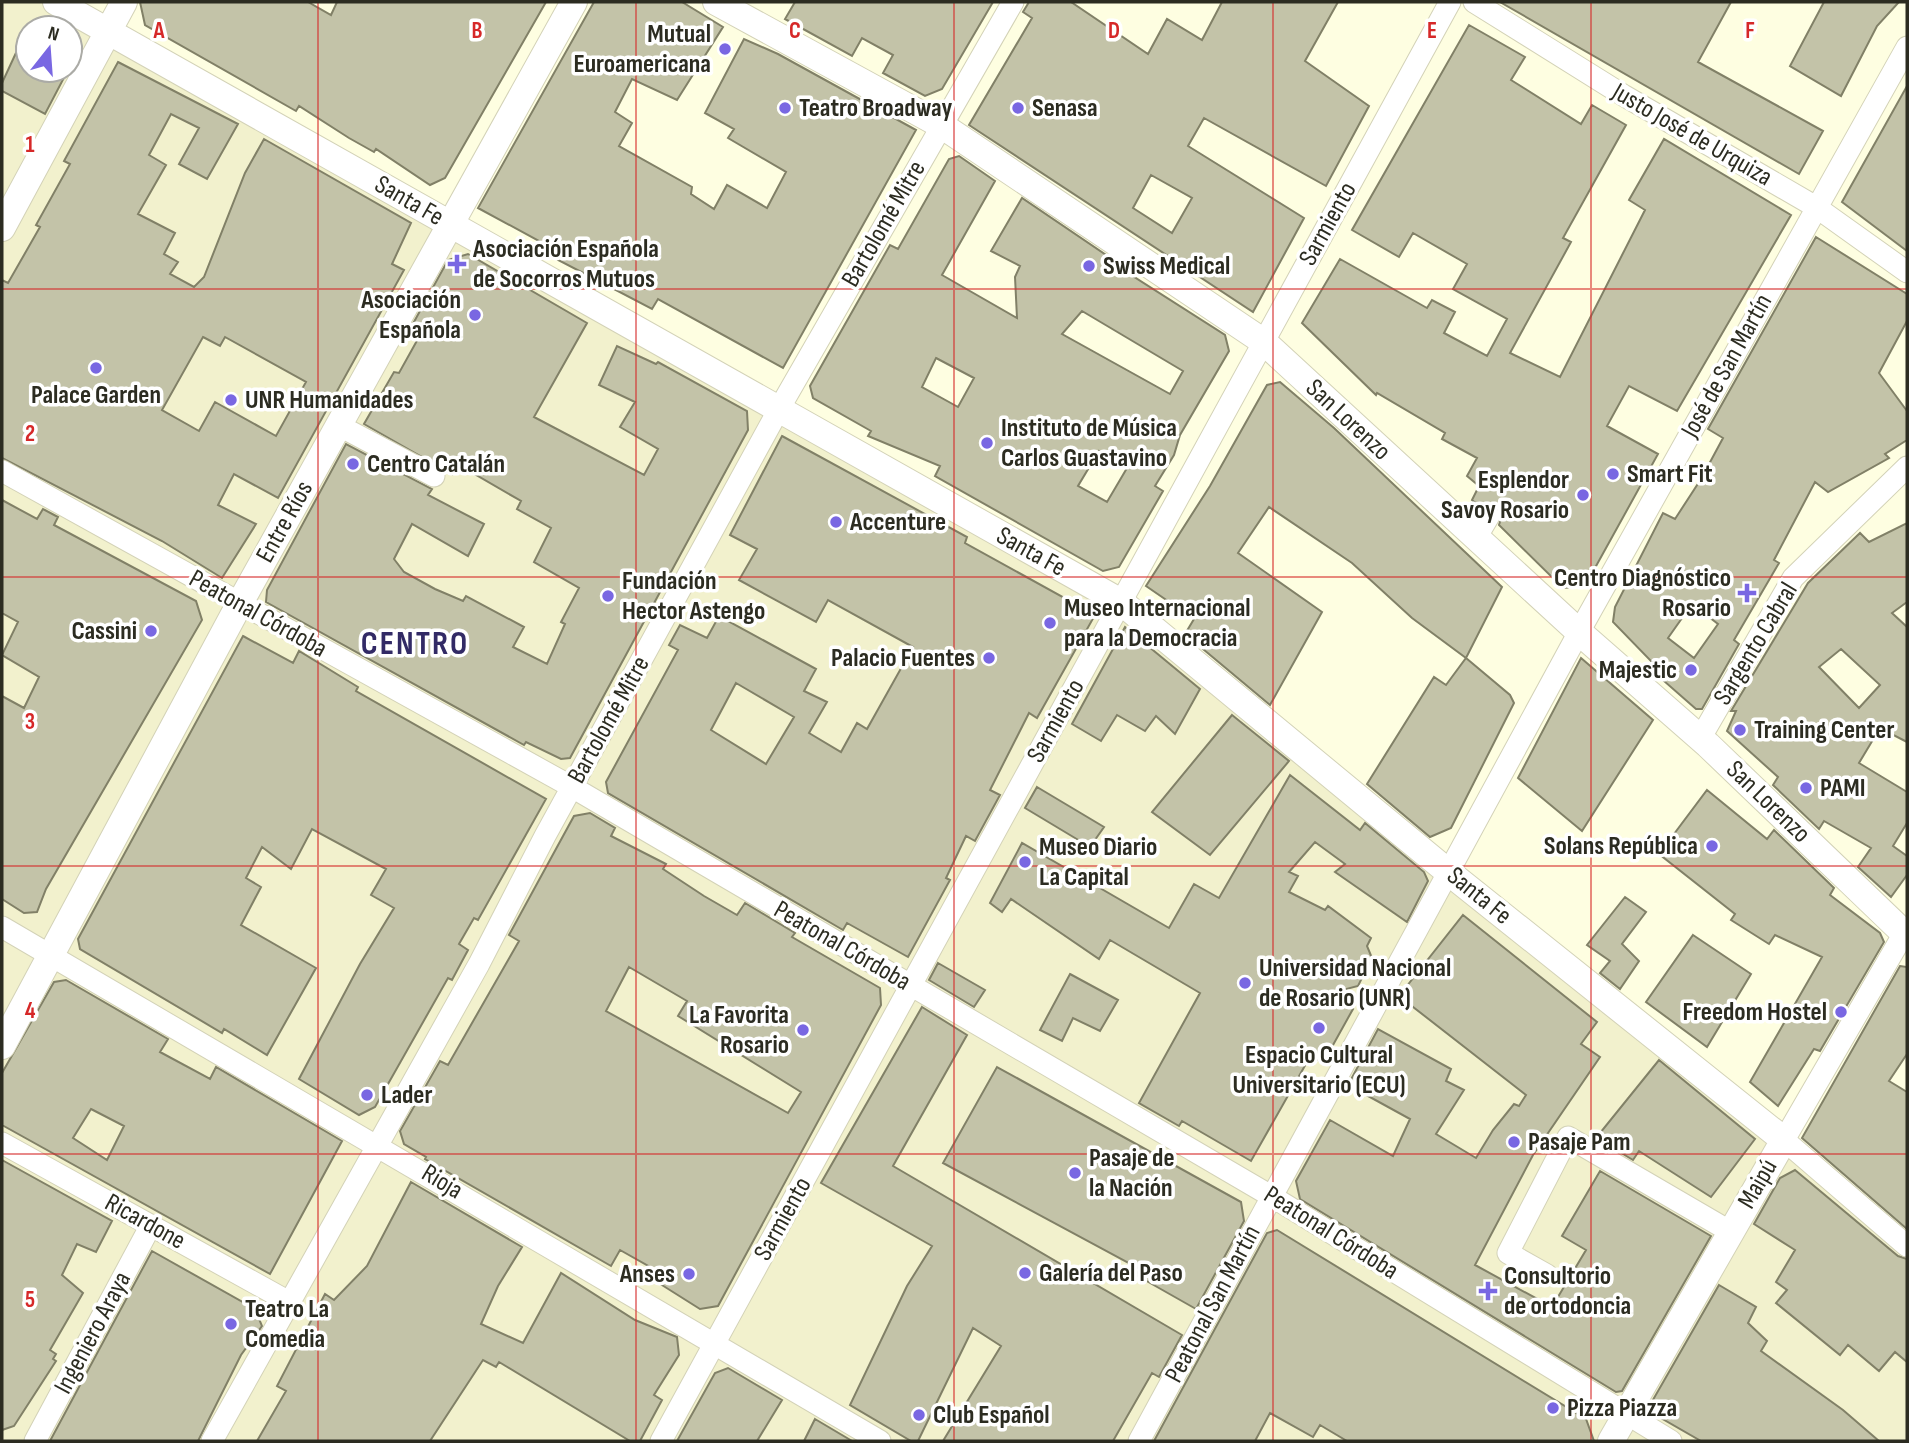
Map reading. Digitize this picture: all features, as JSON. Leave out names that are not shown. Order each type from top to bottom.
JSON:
[{"type":"main road","name":"Santa Fe","points":[[56,2],[1121,602],[1447,871],[1784,1140]]},
{"type":"main road","points":[[2,228],[124,2]]},
{"type":"main road","name":"Entre Ríos","points":[[2,1046],[49,954],[240,603],[574,2]]},
{"type":"main road","name":"San Lorenzo","points":[[716,2],[941,125],[1264,342],[1483,527],[1578,632],[1701,737],[1906,932]]},
{"type":"main road","name":"Maipú","points":[[1611,1441],[1784,1140]]},
{"type":"street","name":"Bartolomé Mitre","points":[[212,1441],[480,964],[572,787],[779,409],[1013,2]]},
{"type":"street","name":"Sarmiento","points":[[661,1441],[1451,2]]},
{"type":"street","name":"Justo José de Urquiza","points":[[1474,2],[1623,95],[1816,207],[1907,272]]},
{"type":"street","name":"José de San Martín","points":[[1447,871],[1578,632],[1907,47]]},
{"type":"street","points":[[338,425],[434,476]]},
{"type":"street","name":"Sargento Cabral","points":[[1701,737],[1793,578],[1907,467]]},
{"type":"street","name":"Peatonal Córdoba","points":[[2,471],[572,787],[1271,1196],[1671,1441]]},
{"type":"street","name":"Peatonal San Martín","points":[[1139,1441],[1447,871]]},
{"type":"street","name":"Rioja","points":[[2,927],[377,1144],[880,1441]]},
{"type":"street","name":"Maipú","points":[[1784,1140],[1906,932]]},
{"type":"street","points":[[1547,1275],[1508,1253],[1568,1137],[1731,1232]]},
{"type":"street","name":"Santa Fe","points":[[1784,1140],[1907,1246]]},
{"type":"street","name":"Ricardone","points":[[2,1143],[289,1302]]},
{"type":"street","name":"Ingeniero Araya","points":[[35,1441],[151,1226]]},
{"type":"shaded area","points":[[2,2],[56,2],[77,14],[14,14],[14,84],[84,84],[84,18],[1121,602],[1907,1246],[1907,1441],[2,1441]]},
{"type":"building","points":[[140,2],[308,2],[331,15],[337,2],[546,2],[445,178],[430,185],[376,149],[374,152],[299,106],[296,111],[145,25]]},
{"type":"building","points":[[594,2],[682,2],[723,27],[677,100],[632,79],[615,112],[632,123],[619,146],[692,187],[691,194],[714,209],[727,185],[767,208],[786,172],[728,138],[734,129],[705,113],[744,39],[778,54],[916,130],[783,368],[658,299],[652,309],[558,260],[541,242],[478,208]]},
{"type":"building","points":[[795,2],[993,2],[942,89],[925,96],[883,73],[893,55],[862,38],[852,56],[785,19]]},
{"type":"building","points":[[1029,2],[1071,2],[1148,54],[1167,19],[1202,40],[1222,2],[1338,2],[1305,61],[1369,106],[1326,186],[1204,118],[1188,146],[1304,218],[1253,312],[969,125],[1032,18],[1023,12]],"holes":[[[1151,175],[1192,198],[1172,233],[1133,208]]]},
{"type":"building","points":[[1500,2],[1731,2],[1698,62],[1823,131],[1799,174]]},
{"type":"building","points":[[1824,2],[1899,2],[1877,26],[1841,96],[1790,66]]},
{"type":"building","points":[[1469,25],[1525,57],[1511,80],[1581,124],[1592,105],[1626,125],[1563,238],[1571,242],[1510,353],[1560,377],[1645,210],[1629,200],[1664,139],[1791,215],[1677,411],[1629,386],[1607,426],[1658,454],[1585,586],[1563,588],[1499,525],[1502,515],[1496,505],[1488,503],[1480,507],[1472,500],[1479,486],[1467,476],[1477,458],[1442,439],[1445,433],[1377,393],[1376,395],[1302,323],[1340,259],[1427,308],[1432,300],[1455,312],[1444,333],[1487,356],[1507,319],[1453,289],[1467,264],[1413,233],[1399,257],[1352,230]]},
{"type":"building","points":[[14,57],[14,84],[61,84],[45,114],[2,91],[2,83]]},
{"type":"building","points":[[118,62],[238,124],[207,179],[179,164],[199,128],[171,114],[149,155],[166,165],[138,214],[175,233],[164,254],[178,262],[170,274],[194,287],[204,277],[245,173],[264,139],[411,223],[392,264],[404,270],[278,498],[234,474],[218,505],[256,524],[222,578],[162,541],[2,458],[2,280],[8,283],[40,227],[36,225],[70,164],[64,161]],"holes":[[[203,337],[220,346],[225,337],[306,382],[276,436],[215,402],[199,431],[162,410]]]},
{"type":"building","points":[[1907,86],[1907,251],[1842,202]]},
{"type":"building","points":[[959,156],[995,181],[942,275],[1017,318],[1015,277],[1020,266],[991,251],[1022,198],[1115,261],[1114,264],[1225,335],[1229,351],[1180,435],[1174,455],[1155,486],[1163,491],[1119,567],[1103,571],[935,476],[940,466],[868,436],[871,431],[813,398],[810,386],[890,245],[898,249],[949,159]],"holes":[[[1082,311],[1183,371],[1170,394],[1062,334]],[[936,358],[974,378],[958,407],[922,387]],[[1099,451],[1127,468],[1107,502],[1078,486]]]},
{"type":"building","points":[[1816,237],[1907,294],[1907,321],[1879,373],[1907,411],[1907,440],[1885,454],[1889,458],[1828,492],[1815,482],[1774,560],[1779,563],[1734,640],[1739,644],[1702,709],[1696,709],[1648,667],[1652,662],[1613,622],[1615,607],[1663,513],[1675,519],[1723,438],[1708,429]],"holes":[[[1692,604],[1718,624],[1694,658],[1668,638]]]},
{"type":"building","points":[[468,254],[587,323],[534,417],[644,475],[658,449],[620,427],[635,402],[599,385],[617,346],[656,364],[658,362],[747,411],[748,430],[570,758],[561,759],[526,742],[524,745],[266,602],[267,590],[346,444],[432,489],[428,495],[484,524],[468,556],[412,524],[394,559],[404,572],[435,589],[463,601],[466,596],[524,627],[513,647],[547,664],[565,624],[561,622],[579,588],[534,562],[551,528],[517,509],[521,501],[457,464],[452,474],[364,424],[394,372],[399,373],[419,337],[409,331],[448,260]]},
{"type":"building","points":[[1280,382],[1334,428],[1502,587],[1466,658],[1412,618],[1352,563],[1269,507],[1238,553],[1322,612],[1270,705],[1185,634],[1194,619],[1146,586],[1210,486],[1267,385]]},
{"type":"building","points":[[782,436],[967,537],[965,543],[1095,615],[1037,718],[1029,713],[990,790],[1000,795],[975,841],[966,836],[946,878],[950,880],[908,957],[847,923],[843,930],[608,793],[606,782],[678,650],[669,645],[680,625],[707,638],[719,616],[816,669],[804,691],[827,702],[809,733],[841,752],[857,723],[867,729],[913,647],[828,600],[816,622],[739,580],[757,549],[730,535]],"holes":[[[736,683],[794,717],[766,764],[711,730]]]},
{"type":"building","points":[[2,500],[37,519],[43,509],[58,517],[54,525],[196,601],[202,620],[46,889],[37,912],[24,913],[2,899],[2,696],[24,708],[39,677],[2,655],[18,622],[2,613]]},
{"type":"building","points":[[1907,523],[1907,602],[1892,613],[1907,627],[1907,742],[1880,728],[1859,763],[1907,792],[1907,823],[1893,846],[1907,856],[1907,875],[1891,897],[1858,867],[1871,848],[1824,821],[1819,829],[1773,785],[1778,777],[1727,731],[1736,711],[1731,711],[1808,583],[1860,533],[1869,542]],"holes":[[[1841,649],[1880,685],[1859,708],[1819,667]]]},
{"type":"building","points":[[1125,627],[1200,689],[1175,734],[1156,716],[1145,731],[1117,715],[1101,741],[1072,724]]},
{"type":"building","points":[[243,636],[293,663],[299,651],[358,687],[356,691],[546,799],[478,920],[474,918],[459,944],[468,950],[452,980],[448,978],[375,1107],[359,1115],[299,1079],[360,964],[394,908],[371,895],[386,869],[312,829],[291,869],[262,847],[246,878],[261,887],[241,925],[316,968],[267,1055],[224,1029],[222,1033],[80,949],[78,939]]},
{"type":"building","points":[[1466,658],[1510,695],[1514,703],[1451,828],[1430,837],[1367,784],[1434,677],[1446,685]]},
{"type":"building","points":[[1581,658],[1653,720],[1582,831],[1518,778]]},
{"type":"building","points":[[1232,715],[1289,761],[1210,855],[1152,812]]},
{"type":"building","points":[[1290,775],[1360,830],[1365,823],[1424,872],[1428,881],[1407,922],[1335,872],[1345,864],[1315,842],[1289,872],[1298,876],[1289,892],[1325,910],[1328,906],[1371,938],[1367,946],[1372,958],[1358,986],[1327,994],[1353,1009],[1323,1063],[1311,1055],[1251,1161],[1182,1121],[1179,1126],[1139,1103],[1200,993],[1110,940],[1099,959],[1011,899],[1002,912],[990,903],[1022,843],[1169,928],[1194,884],[1219,898]]},
{"type":"building","points":[[1037,787],[1104,827],[1090,847],[1025,808]]},
{"type":"building","points":[[1707,790],[1767,839],[1774,830],[1834,888],[1830,895],[1880,933],[1884,942],[1820,1051],[1814,1049],[1778,1106],[1750,1082],[1822,957],[1775,935],[1769,944],[1731,920],[1735,914],[1659,854]]},
{"type":"building","points":[[590,813],[615,828],[611,836],[666,864],[663,869],[704,896],[737,915],[745,903],[795,933],[792,937],[880,988],[881,1005],[718,1306],[700,1309],[646,1275],[650,1267],[620,1250],[611,1266],[425,1159],[426,1157],[404,1144],[400,1131],[440,1061],[448,1065],[519,941],[509,935],[574,816]],"holes":[[[629,967],[687,1001],[678,1016],[801,1092],[788,1113],[606,1011]]]},
{"type":"building","points":[[1625,897],[1646,912],[1622,944],[1639,961],[1620,989],[1600,973],[1610,961],[1587,945]]},
{"type":"building","points":[[1463,915],[1597,1022],[1581,1044],[1600,1057],[1533,1155],[1475,1265],[1552,1307],[1586,1250],[1562,1236],[1600,1171],[1711,1236],[1622,1391],[1616,1392],[1300,1199],[1296,1181],[1330,1120],[1393,1156],[1410,1119],[1348,1085],[1378,1029],[1451,1069],[1446,1081],[1464,1090],[1436,1134],[1476,1158],[1493,1130],[1514,1104],[1519,1106],[1526,1095],[1399,996]]},
{"type":"building","points":[[1693,935],[1751,974],[1707,1047],[1646,1002]]},
{"type":"building","points":[[938,963],[985,990],[974,1007],[929,980]]},
{"type":"building","points":[[1900,966],[1907,967],[1907,1054],[1889,1081],[1907,1092],[1907,1229],[1802,1138]]},
{"type":"building","points":[[1070,974],[1118,1000],[1100,1031],[1073,1018],[1062,1041],[1040,1030]]},
{"type":"building","points":[[66,980],[168,1039],[160,1052],[210,1079],[216,1067],[342,1141],[270,1274],[2,1125],[2,1073],[54,982]],"holes":[[[91,1109],[124,1126],[107,1160],[73,1138]]]},
{"type":"building","points":[[922,1007],[967,1035],[893,1166],[1182,1335],[1159,1377],[1152,1373],[1113,1441],[943,1441],[1001,1346],[973,1328],[918,1441],[911,1441],[850,1405],[907,1286],[932,1246],[821,1183]]},
{"type":"building","points":[[1659,1060],[1755,1139],[1711,1197],[1639,1151],[1633,1160],[1613,1148],[1616,1143],[1600,1133]]},
{"type":"building","points":[[997,1067],[1241,1202],[1244,1221],[1196,1309],[1136,1275],[1140,1269],[943,1163]]},
{"type":"building","points":[[2,1160],[112,1221],[96,1252],[77,1244],[62,1275],[83,1293],[50,1350],[56,1354],[53,1359],[56,1361],[14,1426],[2,1430]]},
{"type":"building","points":[[1795,1170],[1898,1256],[1907,1259],[1907,1362],[1895,1352],[1879,1371],[1848,1345],[1840,1355],[1776,1303],[1787,1290],[1776,1282],[1795,1250],[1754,1224],[1780,1178]]},
{"type":"building","points":[[411,1182],[522,1247],[498,1286],[481,1324],[523,1343],[561,1273],[635,1320],[677,1337],[679,1355],[654,1395],[662,1400],[640,1441],[630,1441],[499,1362],[496,1367],[483,1360],[430,1441],[257,1441],[286,1391],[277,1386],[325,1294],[334,1300],[367,1266]]},
{"type":"building","points":[[1277,1230],[1586,1419],[1594,1441],[1347,1441],[1320,1425],[1313,1437],[1270,1413],[1255,1441],[1154,1441],[1267,1233]]},
{"type":"building","points":[[152,1251],[255,1309],[262,1326],[241,1355],[198,1441],[50,1441]]},
{"type":"building","points":[[1719,1285],[1756,1307],[1748,1323],[1767,1341],[1761,1351],[1843,1410],[1879,1441],[1701,1441],[1654,1414],[1650,1405]]},
{"type":"building","points":[[728,1368],[782,1400],[757,1441],[677,1441],[715,1373]]},
{"type":"building","points":[[815,1419],[852,1441],[804,1441]]},
{"type":"place","name":"Mutual Euroamericana","points":[[725,49]]},
{"type":"place","name":"Teatro Broadway","points":[[785,108]]},
{"type":"place","name":"Senasa","points":[[1018,108]]},
{"type":"place","name":"Asociación Española de Socorros Mutuos","points":[[457,264]]},
{"type":"place","name":"Swiss Medical","points":[[1089,266]]},
{"type":"place","name":"Asociación Española","points":[[475,315]]},
{"type":"place","name":"Palace Garden","points":[[96,368]]},
{"type":"place","name":"UNR Humanidades","points":[[231,400]]},
{"type":"place","name":"Instituto de Música Carlos Guastavino","points":[[987,443]]},
{"type":"place","name":"Centro Catalán","points":[[353,464]]},
{"type":"place","name":"Smart Fit","points":[[1613,474]]},
{"type":"place","name":"Esplendor Savoy Rosario","points":[[1583,495]]},
{"type":"place","name":"Accenture","points":[[836,522]]},
{"type":"place","name":"Centro Diagnóstico Rosario","points":[[1747,593]]},
{"type":"place","name":"Fundación Hector Astengo","points":[[608,596]]},
{"type":"place","name":"Museo Internacional para la Democracia","points":[[1050,623]]},
{"type":"place","name":"Cassini","points":[[151,631]]},
{"type":"place","name":"Palacio Fuentes","points":[[989,658]]},
{"type":"place","name":"Majestic","points":[[1691,670]]},
{"type":"place","name":"Training Center","points":[[1740,730]]},
{"type":"place","name":"PAMI","points":[[1806,788]]},
{"type":"place","name":"Solans República","points":[[1712,846]]},
{"type":"place","name":"Museo Diario La Capital","points":[[1025,862]]},
{"type":"place","name":"Universidad Nacional de Rosario (UNR)","points":[[1245,983]]},
{"type":"place","name":"Freedom Hostel","points":[[1841,1012]]},
{"type":"place","name":"Espacio Cultural Universitario (ECU)","points":[[1319,1028]]},
{"type":"place","name":"La Favorita Rosario","points":[[803,1030]]},
{"type":"place","name":"Lader","points":[[367,1095]]},
{"type":"place","name":"Pasaje Pam","points":[[1514,1142]]},
{"type":"place","name":"Pasaje de la Nación","points":[[1075,1173]]},
{"type":"place","name":"Galería del Paso","points":[[1025,1273]]},
{"type":"place","name":"Anses","points":[[689,1274]]},
{"type":"place","name":"Consultorio de ortodoncia","points":[[1488,1291]]},
{"type":"place","name":"Teatro La Comedia","points":[[231,1324]]},
{"type":"place","name":"Pizza Piazza","points":[[1553,1408]]},
{"type":"place","name":"Club Español","points":[[919,1415]]},
{"type":"district","name":"CENTRO","points":[[415,644]]}]
